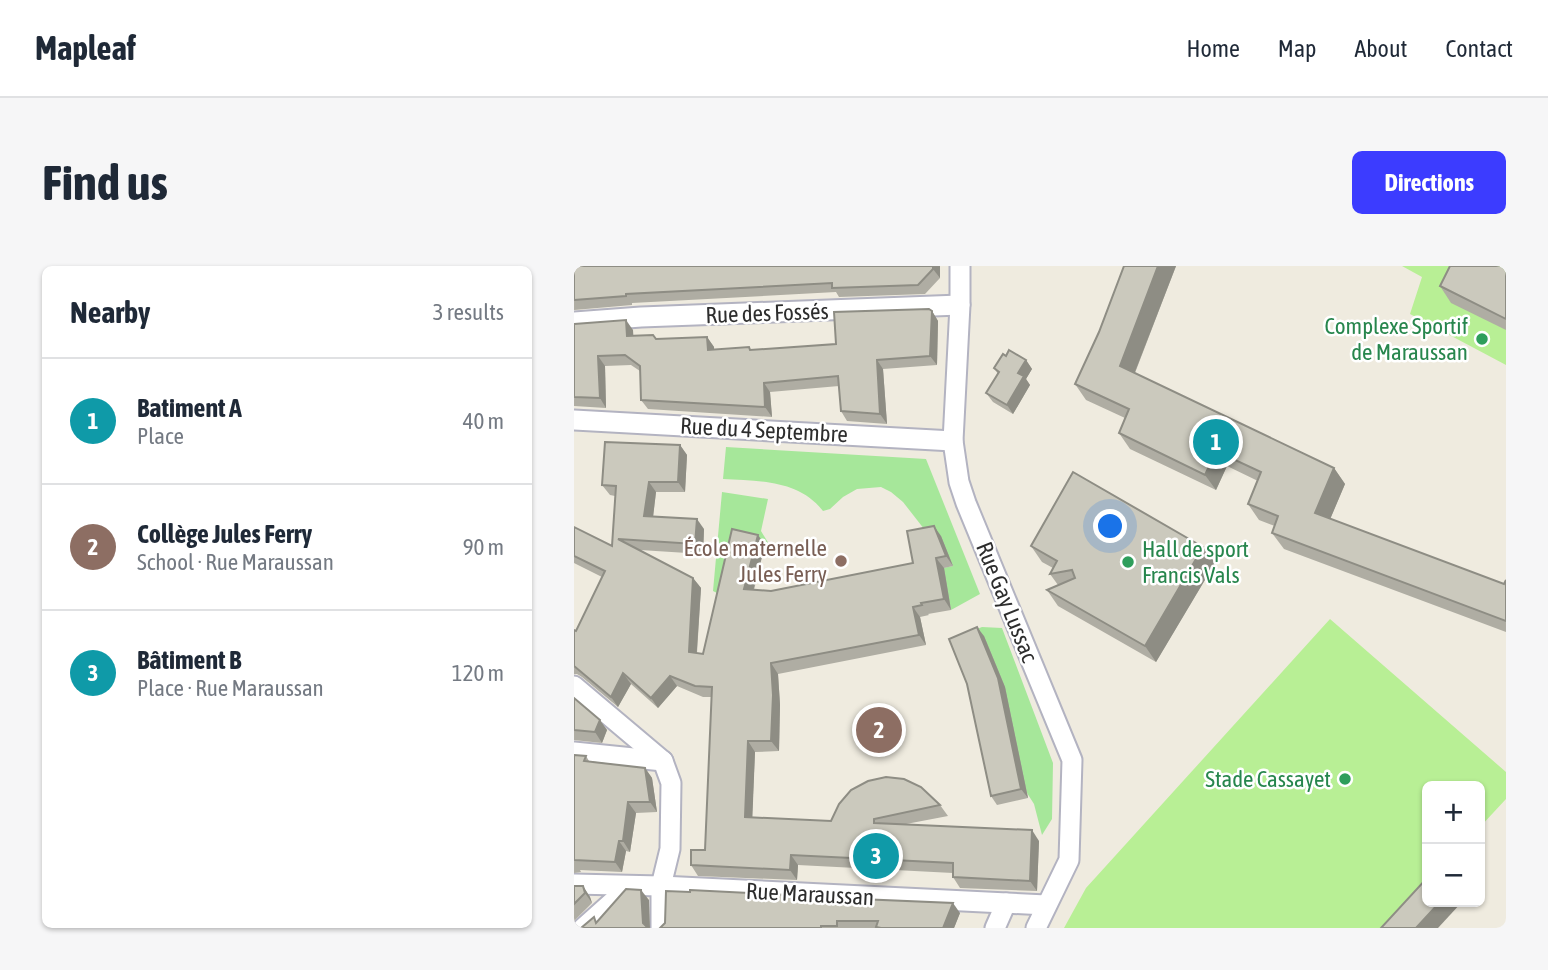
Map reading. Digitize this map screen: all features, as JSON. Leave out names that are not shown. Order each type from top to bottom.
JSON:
[{"type":"street","name":"Rue Gay Lussac","points":[[960,266],[953,441],[959,482],[1072,760],[1069,860],[1036,928]]},
{"type":"street","name":"Rue des Fossés","points":[[574,322],[960,305]]},
{"type":"street","name":"Rue du 4 Septembre","points":[[574,420],[953,441]]},
{"type":"street","points":[[574,686],[663,761],[671,783],[670,849],[661,886],[661,928]]},
{"type":"street","points":[[574,752],[663,761]]},
{"type":"street","name":"Rue Maraussan","points":[[574,884],[1046,905]]},
{"type":"street","points":[[583,928],[630,886]]},
{"type":"street","points":[[995,928],[1006,903]]},
{"type":"green space","name":"Complexe Sportif de Maraussan","points":[[1402,266],[1506,266],[1506,365],[1410,314],[1422,277]]},
{"type":"green space","points":[[726,447],[926,459],[980,594],[951,610],[943,568],[953,566],[903,502],[891,492],[881,487],[857,489],[830,509],[823,511],[802,493],[778,484],[723,479]]},
{"type":"green space","points":[[722,492],[768,499],[761,531],[769,544],[739,540],[727,598],[713,591]]},
{"type":"green space","name":"Stade Cassayet","points":[[1330,619],[1506,772],[1506,799],[1485,822],[1485,781],[1422,781],[1422,888],[1385,928],[1064,928],[1086,888]]},
{"type":"green space","points":[[1002,628],[1053,763],[1052,819],[1042,835],[977,629]]},
{"type":"building","points":[[574,266],[933,266],[933,269],[918,285],[832,288],[832,283],[626,294],[574,300]]},
{"type":"building","points":[[1124,266],[1158,266],[1120,366],[1334,468],[1315,513],[1504,584],[1506,580],[1506,621],[1272,533],[1278,516],[1248,504],[1261,472],[1216,451],[1205,475],[1119,433],[1129,409],[1075,384],[1099,332]]},
{"type":"building","points":[[1450,266],[1506,266],[1506,319],[1440,286]]},
{"type":"building","points":[[932,311],[930,356],[877,360],[880,414],[841,411],[838,376],[764,383],[765,407],[641,400],[640,366],[625,355],[598,356],[600,398],[574,397],[574,324],[626,320],[627,336],[653,335],[656,339],[707,337],[708,350],[749,347],[750,350],[836,344],[834,312]]},
{"type":"building","points":[[1009,350],[1026,360],[1018,373],[1024,376],[1007,405],[986,393],[999,372],[994,368]]},
{"type":"building","points":[[605,442],[680,445],[678,482],[649,482],[644,516],[697,519],[695,544],[618,539],[693,578],[689,652],[703,654],[732,529],[758,535],[744,589],[771,591],[913,563],[907,531],[934,526],[946,556],[936,558],[944,599],[913,607],[919,635],[771,663],[771,741],[748,741],[745,817],[831,821],[839,804],[851,790],[868,781],[886,777],[904,779],[921,787],[940,805],[874,819],[874,823],[1032,830],[1030,881],[953,877],[953,863],[791,855],[790,870],[691,865],[691,850],[705,850],[712,687],[695,686],[670,676],[651,698],[623,673],[611,697],[574,666],[574,630],[576,631],[605,571],[574,556],[574,527],[612,546],[616,486],[602,485]]},
{"type":"building","name":"Hall de sport Francis Vals","points":[[1073,472],[1203,547],[1145,646],[1047,590],[1075,578],[1072,570],[1050,574],[1057,561],[1031,546]]},
{"type":"building","points":[[977,627],[998,678],[1021,789],[991,796],[967,684],[949,639]]},
{"type":"building","points":[[574,698],[600,720],[595,732],[574,730]]},
{"type":"building","points":[[574,755],[586,756],[584,761],[645,768],[650,802],[628,802],[623,841],[619,841],[615,862],[574,860]]},
{"type":"building","points":[[1422,883],[1422,907],[1435,907],[1416,928],[1381,928]]},
{"type":"building","points":[[574,886],[583,886],[585,893],[574,904]]},
{"type":"building","points":[[626,889],[641,890],[643,923],[648,928],[581,928],[594,917],[596,923]]},
{"type":"building","points":[[666,891],[953,903],[943,928],[881,928],[876,927],[878,921],[837,921],[837,926],[821,928],[660,928],[665,923]]},
{"type":"place","name":"Complexe Sportif de Maraussan","points":[[1482,339]]},
{"type":"place","name":"Batiment A","points":[[1216,442]]},
{"type":"place","name":"École maternelle Jules Ferry","points":[[841,561]]},
{"type":"place","name":"Hall de sport Francis Vals","points":[[1128,562]]},
{"type":"place","name":"Collège Jules Ferry","points":[[879,730]]},
{"type":"place","name":"Stade Cassayet","points":[[1345,779]]},
{"type":"place","name":"Bâtiment B","points":[[876,856]]}]
